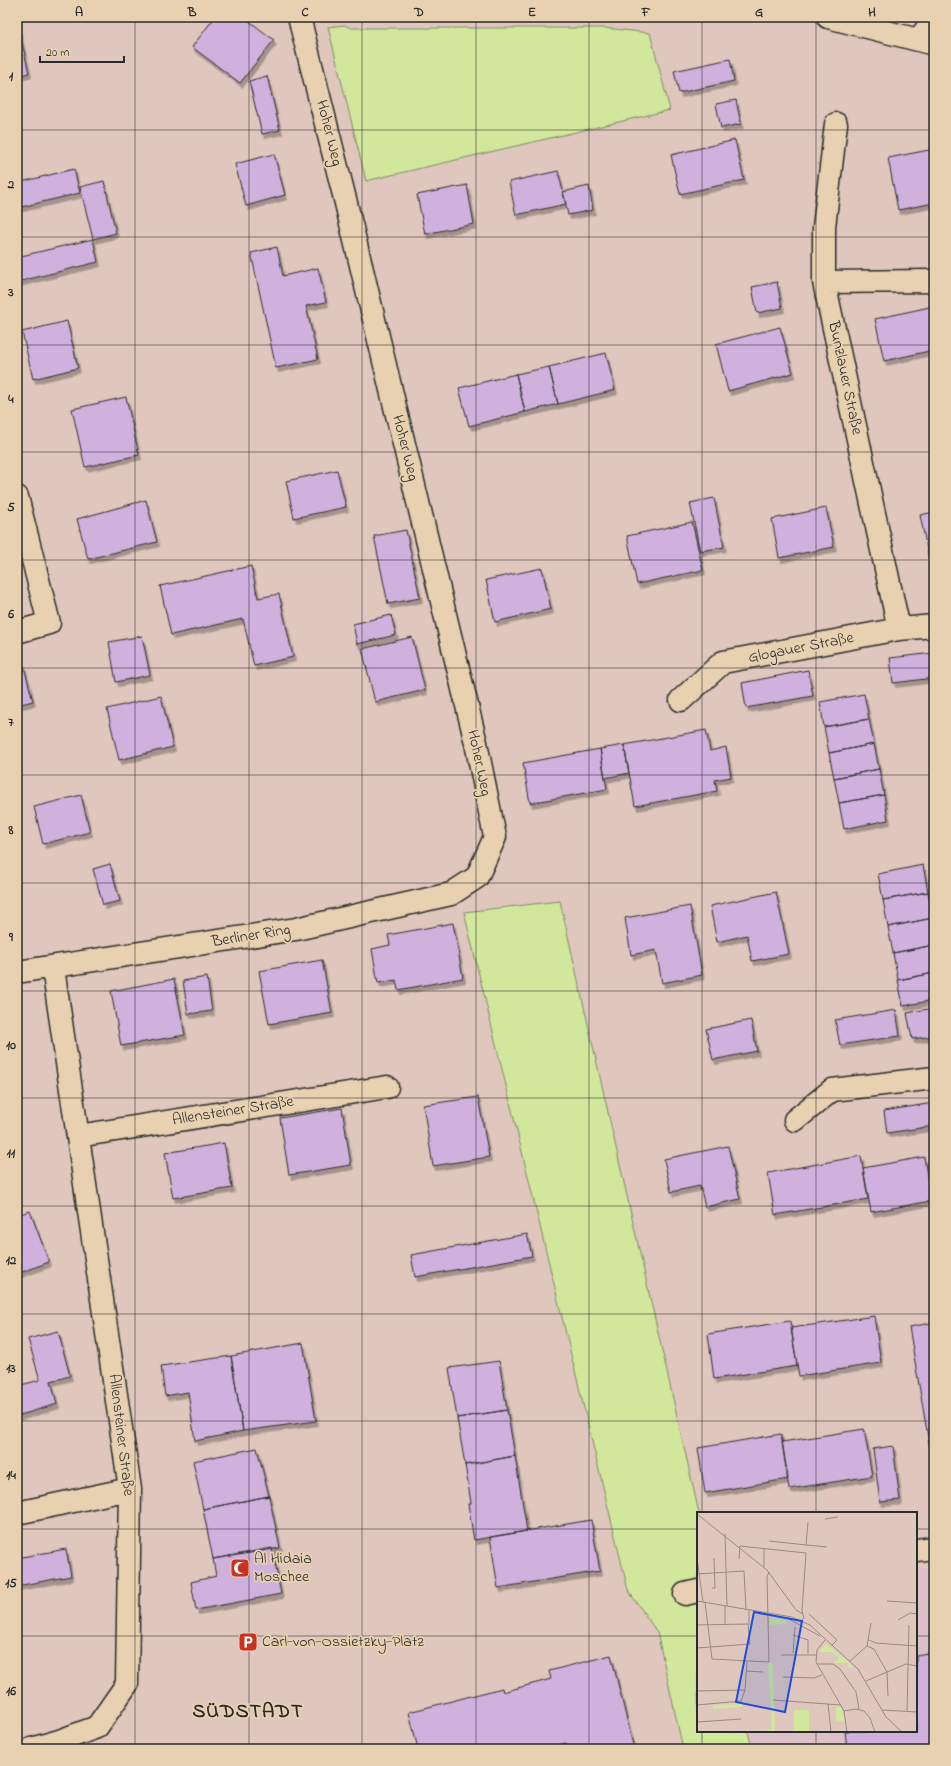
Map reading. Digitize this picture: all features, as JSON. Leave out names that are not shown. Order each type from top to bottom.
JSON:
[{"type":"street","name":"Hoher Weg","points":[[299,17],[347,206],[481,767],[495,837],[478,877]]},
{"type":"street","points":[[828,17],[927,41]]},
{"type":"street","points":[[915,17],[927,41]]},
{"type":"street","points":[[927,41],[934,19]]},
{"type":"street","name":"Bunzlauer Straße","points":[[836,124],[824,227],[824,282],[899,629]]},
{"type":"street","points":[[824,282],[934,280]]},
{"type":"street","points":[[17,497],[49,623],[17,632]]},
{"type":"street","name":"Glogauer Straße","points":[[681,700],[723,662],[899,629],[934,626]]},
{"type":"street","name":"Berliner Ring","points":[[17,972],[53,968],[296,929],[451,894],[478,877]]},
{"type":"street","name":"Allensteiner Straße","points":[[31,1749],[59,1741],[97,1727],[127,1684],[130,1489],[53,968]]},
{"type":"street","points":[[795,1120],[832,1090],[934,1078]]},
{"type":"street","name":"Allensteiner Straße","points":[[78,1136],[387,1087]]},
{"type":"street","points":[[17,1513],[130,1489]]},
{"type":"street","points":[[917,1550],[934,1548]]},
{"type":"shaded area","points":[[934,1566],[934,1749],[752,1749],[748,1732],[917,1732],[917,1569]]},
{"type":"green space","points":[[344,25],[351,28],[605,28],[650,33],[670,110],[366,181],[328,27]]},
{"type":"green space","points":[[560,901],[699,1512],[697,1512],[697,1732],[748,1732],[752,1749],[683,1749],[657,1632],[628,1590],[464,912]]},
{"type":"building","points":[[215,17],[244,17],[274,40],[240,83],[192,47]]},
{"type":"building","points":[[17,21],[29,73],[17,76]]},
{"type":"building","points":[[730,59],[734,81],[679,93],[674,71]]},
{"type":"building","points":[[267,76],[280,130],[262,134],[249,81]]},
{"type":"building","points":[[736,100],[741,124],[721,128],[716,104]]},
{"type":"building","points":[[735,140],[744,180],[680,194],[671,155]]},
{"type":"building","points":[[934,149],[934,203],[898,210],[888,158]]},
{"type":"building","points":[[274,154],[285,195],[246,206],[235,164]]},
{"type":"building","points":[[74,169],[80,193],[17,208],[17,183]]},
{"type":"building","points":[[558,171],[566,204],[516,215],[509,182]]},
{"type":"building","points":[[104,181],[116,233],[93,239],[80,187]]},
{"type":"building","points":[[467,185],[474,224],[425,234],[417,195]]},
{"type":"building","points":[[589,186],[593,210],[568,215],[563,192]]},
{"type":"building","points":[[93,239],[98,262],[17,282],[17,257]]},
{"type":"building","points":[[277,247],[283,276],[318,268],[326,302],[306,306],[318,359],[276,368],[251,253]]},
{"type":"building","points":[[777,282],[782,308],[757,313],[752,287]]},
{"type":"building","points":[[934,306],[934,350],[884,361],[875,319]]},
{"type":"building","points":[[67,321],[78,368],[33,379],[22,332]]},
{"type":"building","points":[[780,327],[793,373],[728,391],[716,344]]},
{"type":"building","points":[[606,353],[615,390],[558,404],[549,367]]},
{"type":"building","points":[[549,367],[558,404],[525,412],[516,374]]},
{"type":"building","points":[[516,374],[525,412],[469,426],[459,388]]},
{"type":"building","points":[[126,397],[139,455],[85,467],[72,409]]},
{"type":"building","points":[[337,470],[346,507],[294,518],[286,481]]},
{"type":"building","points":[[714,498],[724,547],[700,551],[690,503]]},
{"type":"building","points":[[146,500],[157,542],[88,559],[77,519]]},
{"type":"building","points":[[826,508],[834,547],[779,558],[772,519]]},
{"type":"building","points":[[934,512],[934,558],[929,559],[920,515]]},
{"type":"building","points":[[692,522],[703,570],[637,584],[627,536]]},
{"type":"building","points":[[406,530],[420,598],[388,604],[374,536]]},
{"type":"building","points":[[251,566],[258,598],[279,594],[293,657],[254,666],[243,619],[171,635],[160,586]]},
{"type":"building","points":[[542,568],[551,609],[495,622],[486,580]]},
{"type":"building","points":[[391,615],[396,635],[357,644],[353,624]]},
{"type":"building","points":[[142,636],[150,675],[116,682],[109,642]]},
{"type":"building","points":[[412,637],[425,690],[375,702],[362,649]]},
{"type":"building","points":[[934,653],[934,678],[893,683],[890,658]]},
{"type":"building","points":[[23,663],[33,701],[17,705],[17,665]]},
{"type":"building","points":[[808,670],[813,696],[746,708],[742,683]]},
{"type":"building","points":[[864,694],[869,719],[824,727],[820,702]]},
{"type":"building","points":[[161,696],[173,747],[119,760],[107,709]]},
{"type":"building","points":[[869,719],[874,744],[829,753],[824,727]]},
{"type":"building","points":[[706,730],[710,751],[726,747],[731,777],[715,780],[717,791],[635,806],[624,745]]},
{"type":"building","points":[[874,744],[879,769],[834,778],[829,753]]},
{"type":"building","points":[[624,745],[629,773],[605,778],[600,749]]},
{"type":"building","points":[[600,749],[607,789],[530,803],[523,763]]},
{"type":"building","points":[[879,769],[884,795],[839,803],[834,778]]},
{"type":"building","points":[[81,795],[90,832],[43,844],[34,807]]},
{"type":"building","points":[[884,795],[888,820],[844,829],[839,803]]},
{"type":"building","points":[[110,864],[120,901],[103,905],[93,869]]},
{"type":"building","points":[[923,865],[928,892],[883,900],[878,874]]},
{"type":"building","points":[[776,892],[789,954],[752,961],[747,935],[717,942],[710,906]]},
{"type":"building","points":[[928,892],[933,918],[888,927],[883,900]]},
{"type":"building","points":[[690,906],[702,975],[662,983],[656,950],[631,955],[625,918]]},
{"type":"building","points":[[933,918],[934,945],[893,953],[888,927]]},
{"type":"building","points":[[453,923],[463,978],[398,990],[396,980],[378,983],[372,949],[390,945],[388,935]]},
{"type":"building","points":[[934,945],[934,973],[898,980],[893,953]]},
{"type":"building","points":[[322,960],[332,1013],[269,1024],[259,971]]},
{"type":"building","points":[[934,973],[934,1000],[903,1006],[898,980]]},
{"type":"building","points":[[207,977],[212,1011],[188,1014],[183,981]]},
{"type":"building","points":[[174,979],[185,1035],[121,1046],[111,991]]},
{"type":"building","points":[[934,1008],[934,1036],[912,1039],[907,1013]]},
{"type":"building","points":[[896,1010],[900,1036],[840,1045],[835,1020]]},
{"type":"building","points":[[751,1020],[757,1051],[713,1060],[706,1029]]},
{"type":"building","points":[[478,1097],[489,1157],[433,1166],[423,1105]]},
{"type":"building","points":[[933,1103],[934,1126],[887,1133],[884,1111]]},
{"type":"building","points":[[342,1108],[351,1165],[289,1175],[280,1118]]},
{"type":"building","points":[[224,1143],[232,1188],[173,1198],[165,1153]]},
{"type":"building","points":[[728,1146],[740,1199],[705,1207],[700,1186],[671,1192],[664,1159]]},
{"type":"building","points":[[861,1156],[868,1199],[775,1215],[768,1173]]},
{"type":"building","points":[[924,1157],[931,1201],[871,1212],[863,1168]]},
{"type":"building","points":[[30,1211],[49,1262],[17,1274],[17,1215]]},
{"type":"building","points":[[527,1234],[532,1256],[415,1277],[411,1255]]},
{"type":"building","points":[[874,1316],[881,1363],[799,1376],[791,1328]]},
{"type":"building","points":[[790,1321],[797,1366],[714,1379],[708,1334]]},
{"type":"building","points":[[931,1323],[934,1341],[934,1472],[909,1327]]},
{"type":"building","points":[[58,1331],[70,1376],[51,1381],[57,1404],[17,1416],[17,1386],[40,1380],[28,1339]]},
{"type":"building","points":[[303,1343],[316,1421],[243,1431],[231,1356]]},
{"type":"building","points":[[231,1356],[243,1431],[195,1441],[188,1392],[165,1396],[161,1366]]},
{"type":"building","points":[[499,1361],[507,1410],[457,1418],[449,1368]]},
{"type":"building","points":[[507,1410],[515,1456],[465,1465],[457,1418]]},
{"type":"building","points":[[864,1429],[872,1476],[789,1489],[782,1442]]},
{"type":"building","points":[[781,1434],[788,1479],[705,1493],[698,1448]]},
{"type":"building","points":[[893,1446],[900,1500],[880,1502],[873,1449]]},
{"type":"building","points":[[257,1448],[269,1496],[203,1509],[193,1461]]},
{"type":"building","points":[[515,1456],[527,1531],[474,1540],[468,1504],[471,1503],[465,1465]]},
{"type":"building","points":[[269,1496],[280,1548],[213,1559],[203,1509]]},
{"type":"building","points":[[591,1520],[600,1571],[498,1588],[490,1537]]},
{"type":"building","points":[[272,1548],[281,1594],[196,1610],[191,1582],[216,1576],[213,1559]]},
{"type":"building","points":[[66,1549],[71,1576],[17,1586],[17,1558]]},
{"type":"building","points":[[934,1652],[934,1749],[847,1749],[845,1732],[917,1732],[917,1655]]},
{"type":"building","points":[[611,1655],[634,1749],[568,1749],[566,1743],[543,1749],[418,1749],[409,1712],[502,1688],[503,1692],[551,1679],[549,1671]]},
{"type":"place","name":"Al Hidaia Moschee","points":[[240,1568]]},
{"type":"place","name":"Carl-von-Ossietzky-Platz","points":[[248,1642]]},
{"type":"district","name":"SÜDSTADT","points":[[248,1712]]}]
